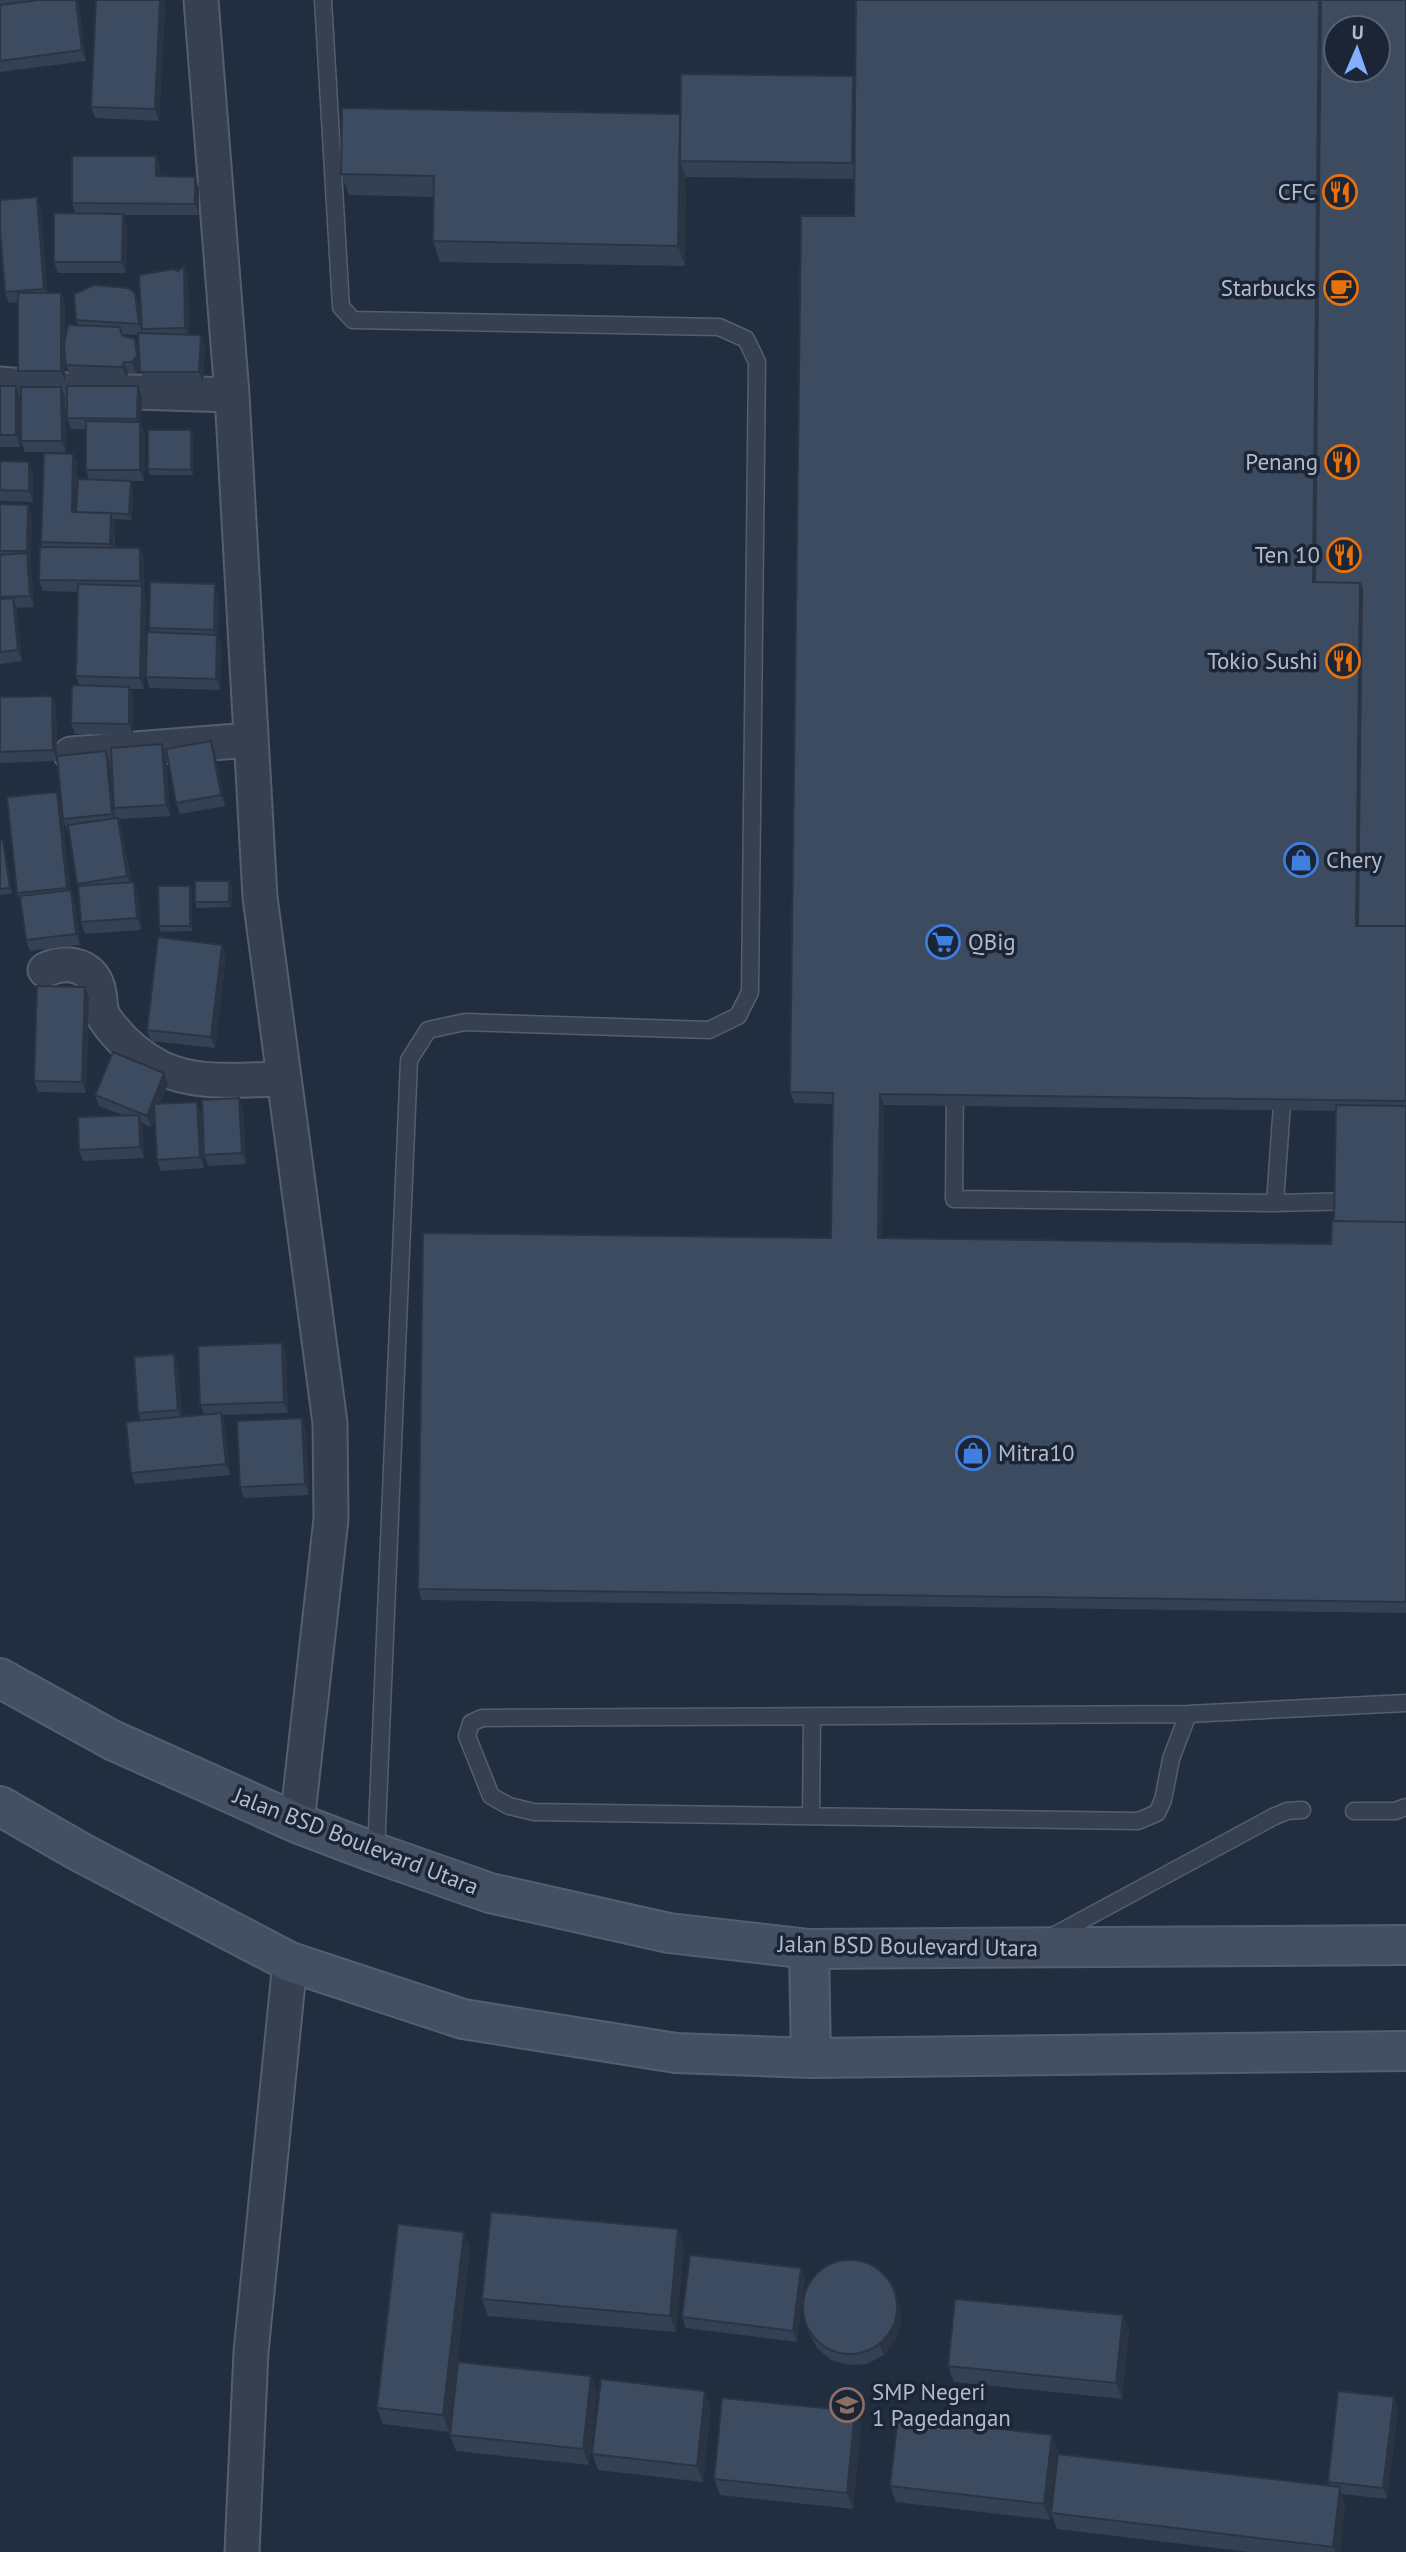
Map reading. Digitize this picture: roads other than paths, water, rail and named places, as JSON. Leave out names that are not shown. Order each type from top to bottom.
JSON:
[{"type":"main road","name":"Jalan BSD Boulevard Utara","points":[[0,1678],[112,1740],[297,1823],[490,1893],[669,1933],[809,1950],[1406,1945]]},
{"type":"main road","points":[[0,1806],[80,1852],[290,1962],[463,2019],[676,2053],[811,2058],[1406,2051]]},
{"type":"main road","points":[[809,1950],[811,2058]]},
{"type":"street","points":[[201,0],[232,395],[260,897],[330,1423],[331,1519],[297,1823]]},
{"type":"street","points":[[0,384],[67,390],[232,395]]},
{"type":"street","points":[[71,754],[250,740]]},
{"type":"street","points":[[46,970],[67,963],[88,971],[96,982],[103,1016],[124,1042],[162,1069],[187,1077],[212,1080],[284,1079]]},
{"type":"street","points":[[242,2552],[251,2352],[290,1962]]},
{"type":"lane","points":[[323,0],[341,307],[353,320],[719,327],[746,339],[757,362],[750,992],[738,1016],[709,1030],[465,1022],[428,1030],[409,1060],[376,1853]]},
{"type":"lane","points":[[1275,1203],[1285,1071]]},
{"type":"lane","points":[[955,1074],[954,1199],[1275,1203],[1367,1201]]},
{"type":"lane","points":[[1188,1714],[1171,1759],[1163,1800],[1157,1813],[1138,1821],[534,1812],[509,1806],[491,1796],[467,1736],[471,1723],[482,1718],[1188,1714],[1406,1703]]},
{"type":"lane","points":[[811,1815],[812,1717]]},
{"type":"lane","points":[[1354,1811],[1395,1811],[1406,1807]]},
{"type":"lane","points":[[1030,1949],[1273,1817],[1287,1811],[1302,1810]]},
{"type":"place","name":"CFC","points":[[1340,192]]},
{"type":"place","name":"Starbucks","points":[[1341,288]]},
{"type":"place","name":"Penang","points":[[1342,462]]},
{"type":"place","name":"Ten 10","points":[[1344,555]]},
{"type":"place","name":"Tokio Sushi","points":[[1343,661]]},
{"type":"place","name":"Chery","points":[[1301,860]]},
{"type":"place","name":"QBig","points":[[943,942]]},
{"type":"place","name":"Mitra10","points":[[973,1453]]},
{"type":"place","name":"SMP Negeri 1 Pagedangan","points":[[847,2405]]}]
